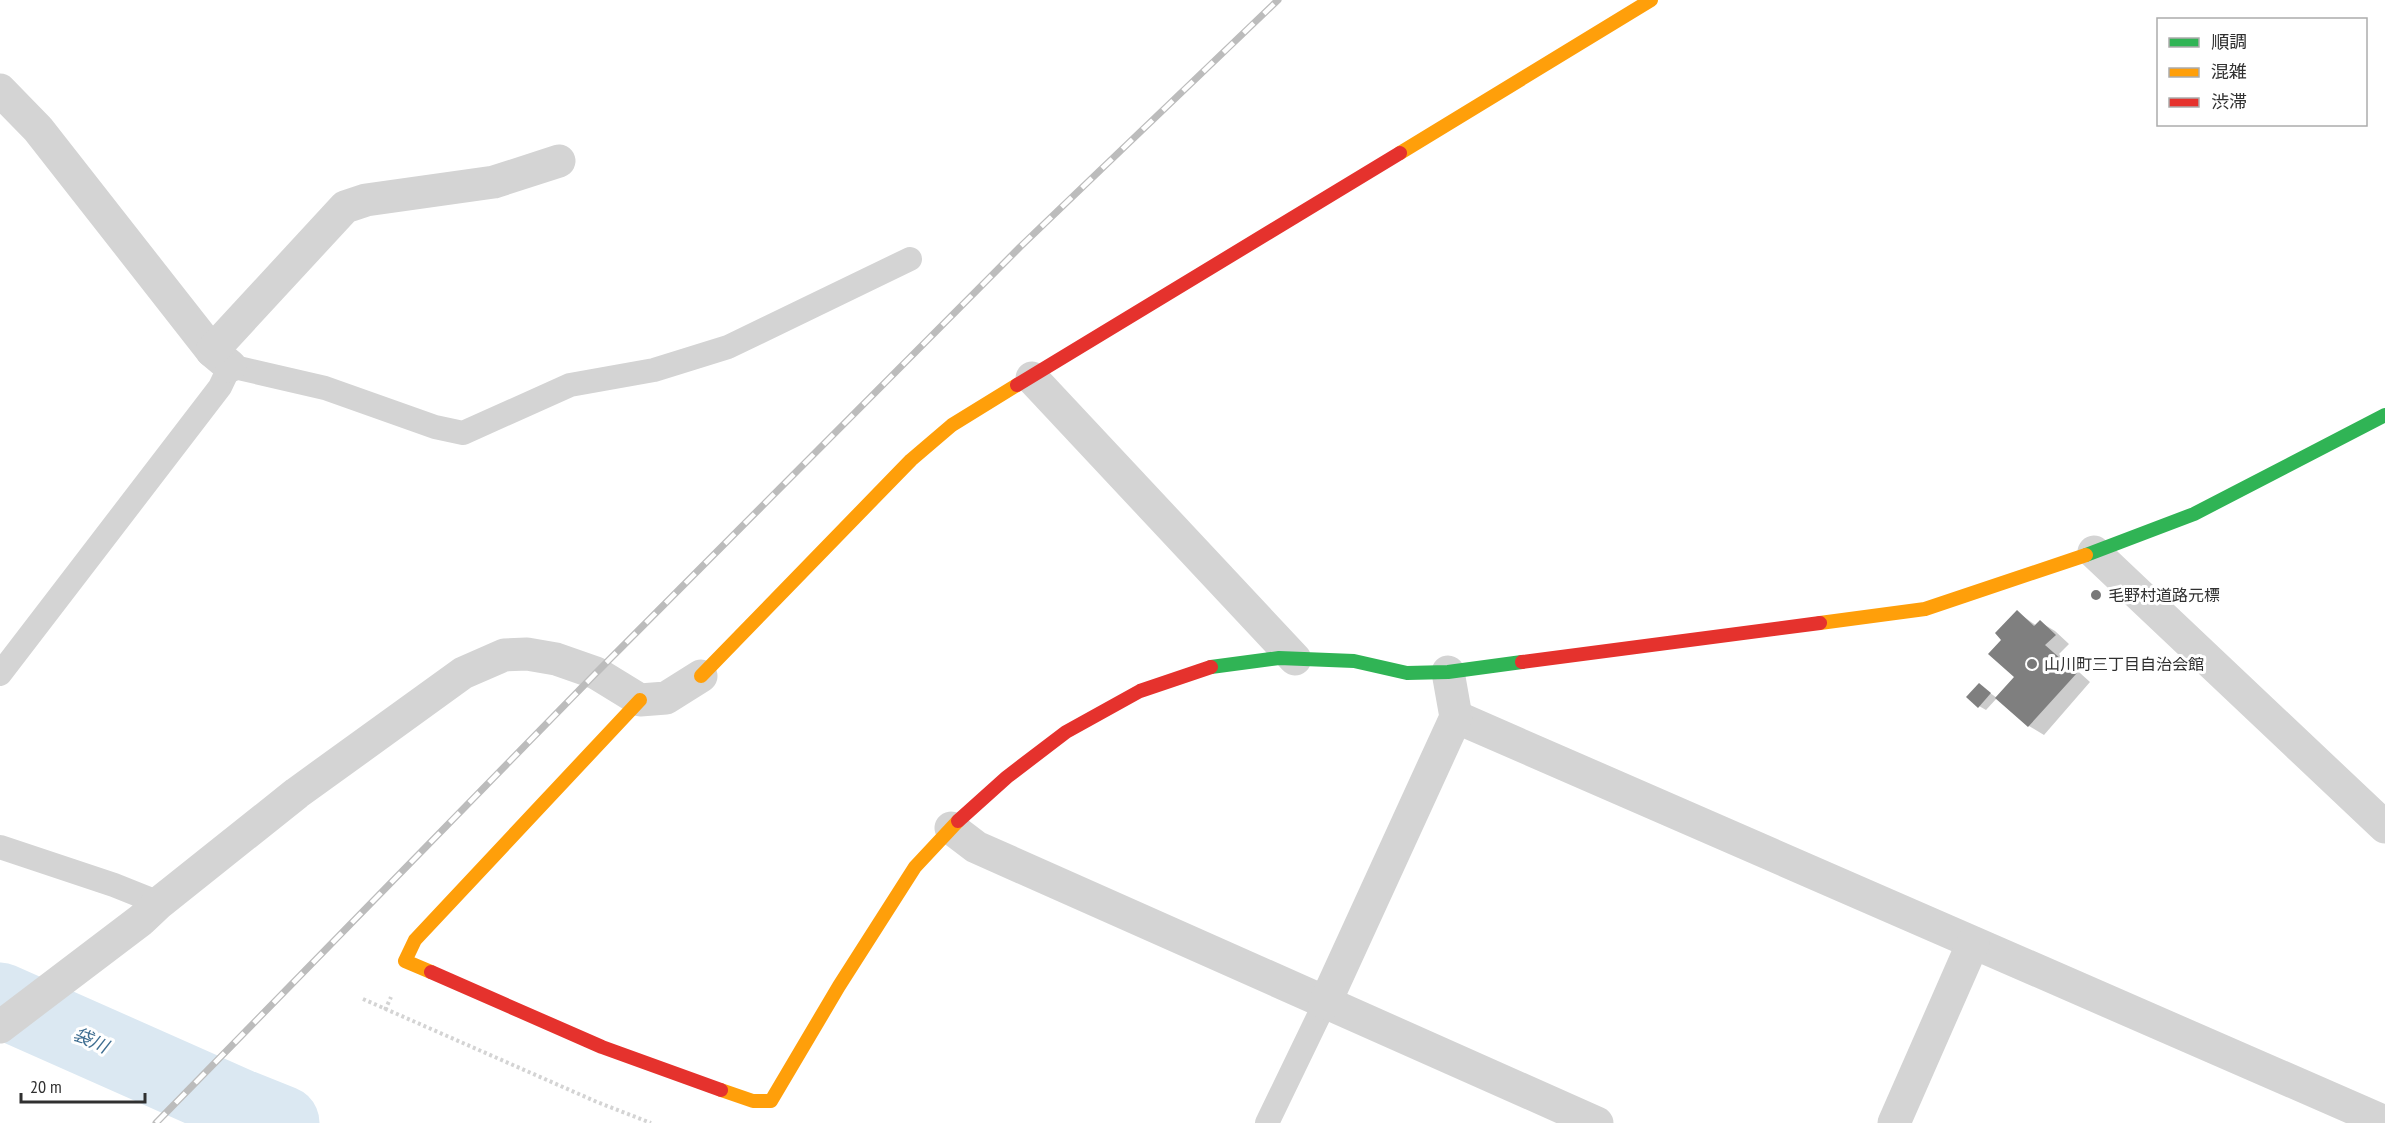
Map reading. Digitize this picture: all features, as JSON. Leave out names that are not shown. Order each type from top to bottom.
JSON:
[{"type":"street","points":[[0,1027],[150,912],[297,793],[463,674],[504,655],[527,654],[556,659],[596,673],[640,700],[666,698],[701,676],[911,460],[952,425],[1652,0]]},
{"type":"street","points":[[0,90],[38,129],[221,358],[345,207],[366,200],[494,182],[559,161]]},
{"type":"street","points":[[1032,378],[1295,659]]},
{"type":"street","points":[[640,700],[415,940],[405,961],[602,1047],[753,1101],[771,1101],[839,986],[915,867],[951,828],[1007,777],[1066,732],[1140,691],[1218,665],[1279,658],[1354,661],[1407,673],[1448,672],[1925,609],[2094,552],[2194,514],[2305,459],[2385,415]]},
{"type":"street","points":[[2094,552],[2385,827]]},
{"type":"street","points":[[1325,1003],[1456,717],[1448,672]]},
{"type":"street","points":[[1456,717],[2385,1122]]},
{"type":"street","points":[[951,828],[976,847],[1597,1123]]},
{"type":"street","points":[[1894,1123],[1973,943]]},
{"type":"lane","points":[[0,674],[8,648],[220,387],[221,358],[325,388],[435,427],[463,433],[570,385],[654,370],[728,347],[909,259]]},
{"type":"lane","points":[[0,847],[114,885],[150,912]]},
{"type":"lane","points":[[1267,1123],[1325,1003]]},
{"type":"path","points":[[363,999],[586,1097],[651,1123]]},
{"type":"building","name":"山川町三丁目自治会館","points":[[2017,610],[2034,626],[2040,620],[2056,635],[2045,645],[2077,673],[2028,727],[1995,698],[2014,677],[1988,654],[2001,640],[1995,633]]},
{"type":"building","points":[[1979,683],[1991,693],[1978,708],[1966,697]]},
{"type":"waterway","name":"袋川","points":[[0,1000],[282,1123]]},
{"type":"railway","points":[[156,1123],[596,673],[1020,247],[1278,0]]},
{"type":"traffic: fast","points":[[2086,555],[2194,514],[2385,415]]},
{"type":"traffic: fast","points":[[1211,667],[1279,658],[1354,661],[1407,673],[1448,672],[1522,662]]},
{"type":"traffic: slow","points":[[1400,153],[1651,0]]},
{"type":"traffic: slow","points":[[701,676],[911,460],[952,425],[1017,385]]},
{"type":"traffic: slow","points":[[1820,623],[1925,609],[2086,555]]},
{"type":"traffic: slow","points":[[431,972],[405,961],[415,940],[640,700]]},
{"type":"traffic: slow","points":[[721,1090],[753,1101],[771,1101],[839,986],[915,867],[958,821]]},
{"type":"traffic: jam","points":[[1017,385],[1400,153]]},
{"type":"traffic: jam","points":[[1522,662],[1820,623]]},
{"type":"traffic: jam","points":[[958,821],[1007,777],[1066,732],[1140,691],[1211,667]]},
{"type":"traffic: jam","points":[[431,972],[602,1047],[721,1090]]},
{"type":"place","name":"毛野村道路元標","points":[[2096,595]]},
{"type":"place","name":"山川町三丁目自治会館","points":[[2032,664]]}]
